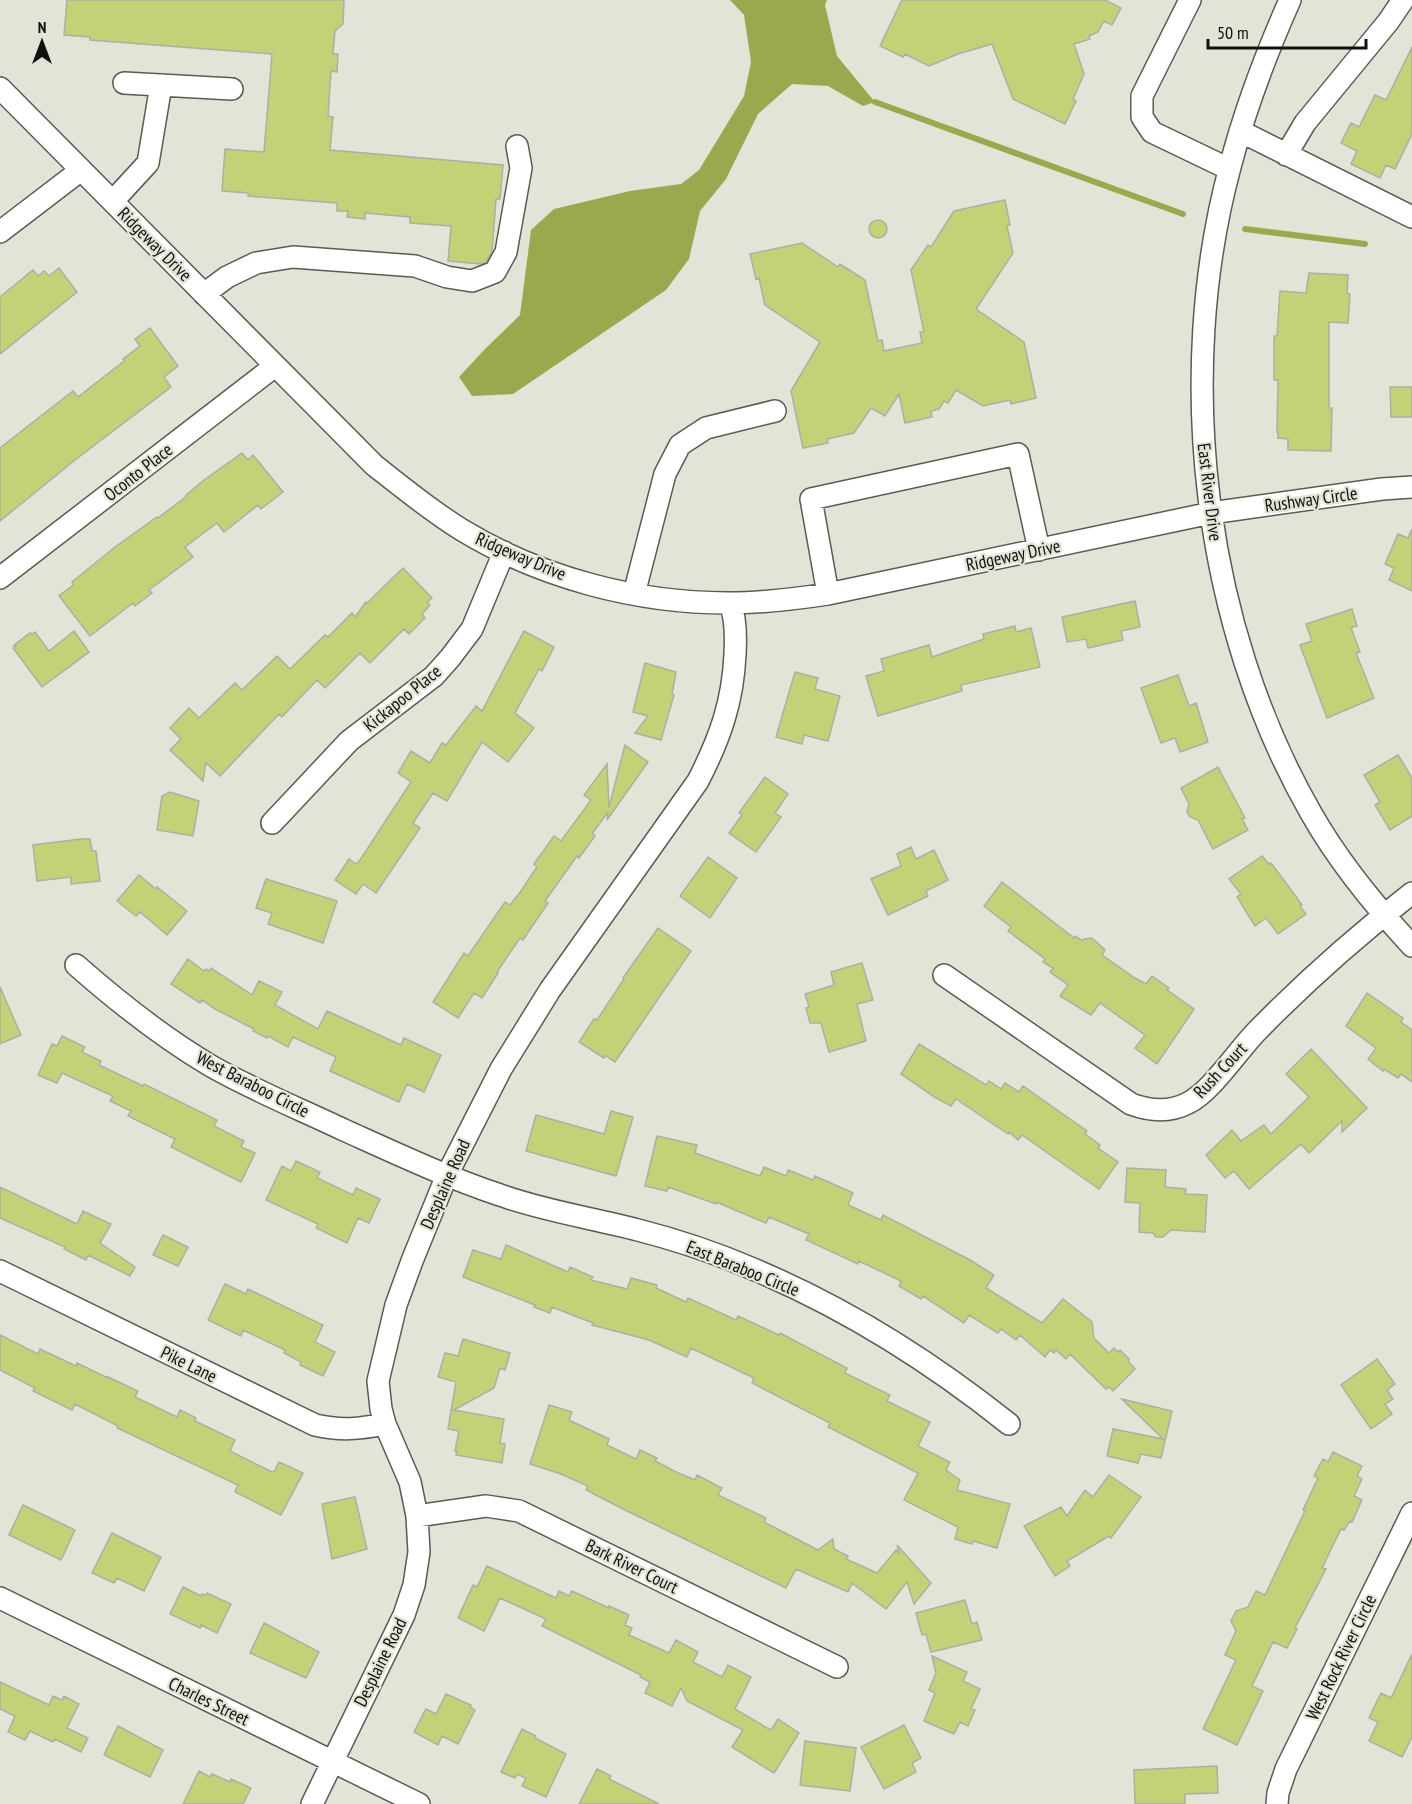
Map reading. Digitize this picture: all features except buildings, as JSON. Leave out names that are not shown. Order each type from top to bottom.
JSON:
[{"type":"street","points":[[1190,0],[1142,96],[1142,117],[1152,132],[1229,169]]},
{"type":"street","name":"East River Drive","points":[[1290,0],[1268,49],[1240,131],[1229,169],[1216,231],[1209,283],[1202,372],[1203,435],[1211,513],[1225,591],[1241,652],[1257,700],[1282,758],[1311,813],[1345,866],[1383,915],[1412,946]]},
{"type":"street","points":[[1286,154],[1305,123],[1388,22],[1403,0]]},
{"type":"street","points":[[124,83],[232,89]]},
{"type":"street","points":[[113,201],[147,163],[161,86]]},
{"type":"street","name":"Ridgeway Drive","points":[[0,88],[374,465],[417,500],[463,531],[504,552],[555,573],[634,594],[699,602],[783,600],[828,594],[1211,513]]},
{"type":"street","points":[[1240,131],[1412,217]]},
{"type":"street","points":[[204,294],[227,277],[256,263],[293,257],[415,266],[447,277],[472,281],[495,272],[506,252],[521,168],[517,146]]},
{"type":"street","points":[[0,232],[81,170]]},
{"type":"street","name":"Oconto Place","points":[[0,578],[275,366]]},
{"type":"street","points":[[634,594],[665,474],[680,445],[706,428],[775,411]]},
{"type":"street","points":[[828,594],[811,499],[1018,454],[1039,550]]},
{"type":"street","name":"Rushway Circle","points":[[1211,513],[1382,489],[1412,487]]},
{"type":"street","name":"Kickapoo Place","points":[[272,823],[349,741],[434,676],[450,658],[472,629],[504,552]]},
{"type":"street","name":"Desplaine Road","points":[[312,1804],[404,1615],[414,1585],[417,1563],[417,1516],[410,1482],[385,1424],[378,1381],[396,1305],[447,1175],[501,1069],[550,990],[698,781],[716,747],[726,718],[734,679],[736,640],[733,610],[730,603]]},
{"type":"street","points":[[1383,915],[1412,893]]},
{"type":"street","name":"Rush Court","points":[[944,975],[1131,1104],[1145,1109],[1161,1110],[1189,1102],[1202,1093],[1255,1033],[1293,995],[1383,915]]},
{"type":"street","name":"West Baraboo Circle","points":[[76,964],[118,1002],[164,1036],[212,1066],[334,1125],[447,1175]]},
{"type":"street","name":"East Baraboo Circle","points":[[447,1175],[501,1196],[640,1231],[752,1268],[813,1296],[872,1328],[929,1364],[1009,1424]]},
{"type":"street","name":"Pike Lane","points":[[0,1271],[315,1425],[336,1430],[351,1430],[385,1424]]},
{"type":"street","name":"Bark River Court","points":[[417,1516],[486,1506],[519,1511],[837,1667]]},
{"type":"street","name":"West Rock River Circle","points":[[1277,1804],[1286,1769],[1412,1513]]},
{"type":"street","name":"Charles Street","points":[[0,1598],[419,1804]]},
{"type":"shaded area","points":[[730,0],[827,0],[825,5],[837,56],[875,102],[863,106],[828,86],[792,84],[758,114],[726,179],[700,211],[689,259],[666,290],[513,394],[472,396],[459,377],[520,315],[531,230],[554,209],[630,191],[681,184],[699,170],[744,96],[751,62],[744,15]]},
{"type":"waterway","points":[[875,102],[1183,214]]},
{"type":"waterway","points":[[1245,229],[1365,244]]}]
